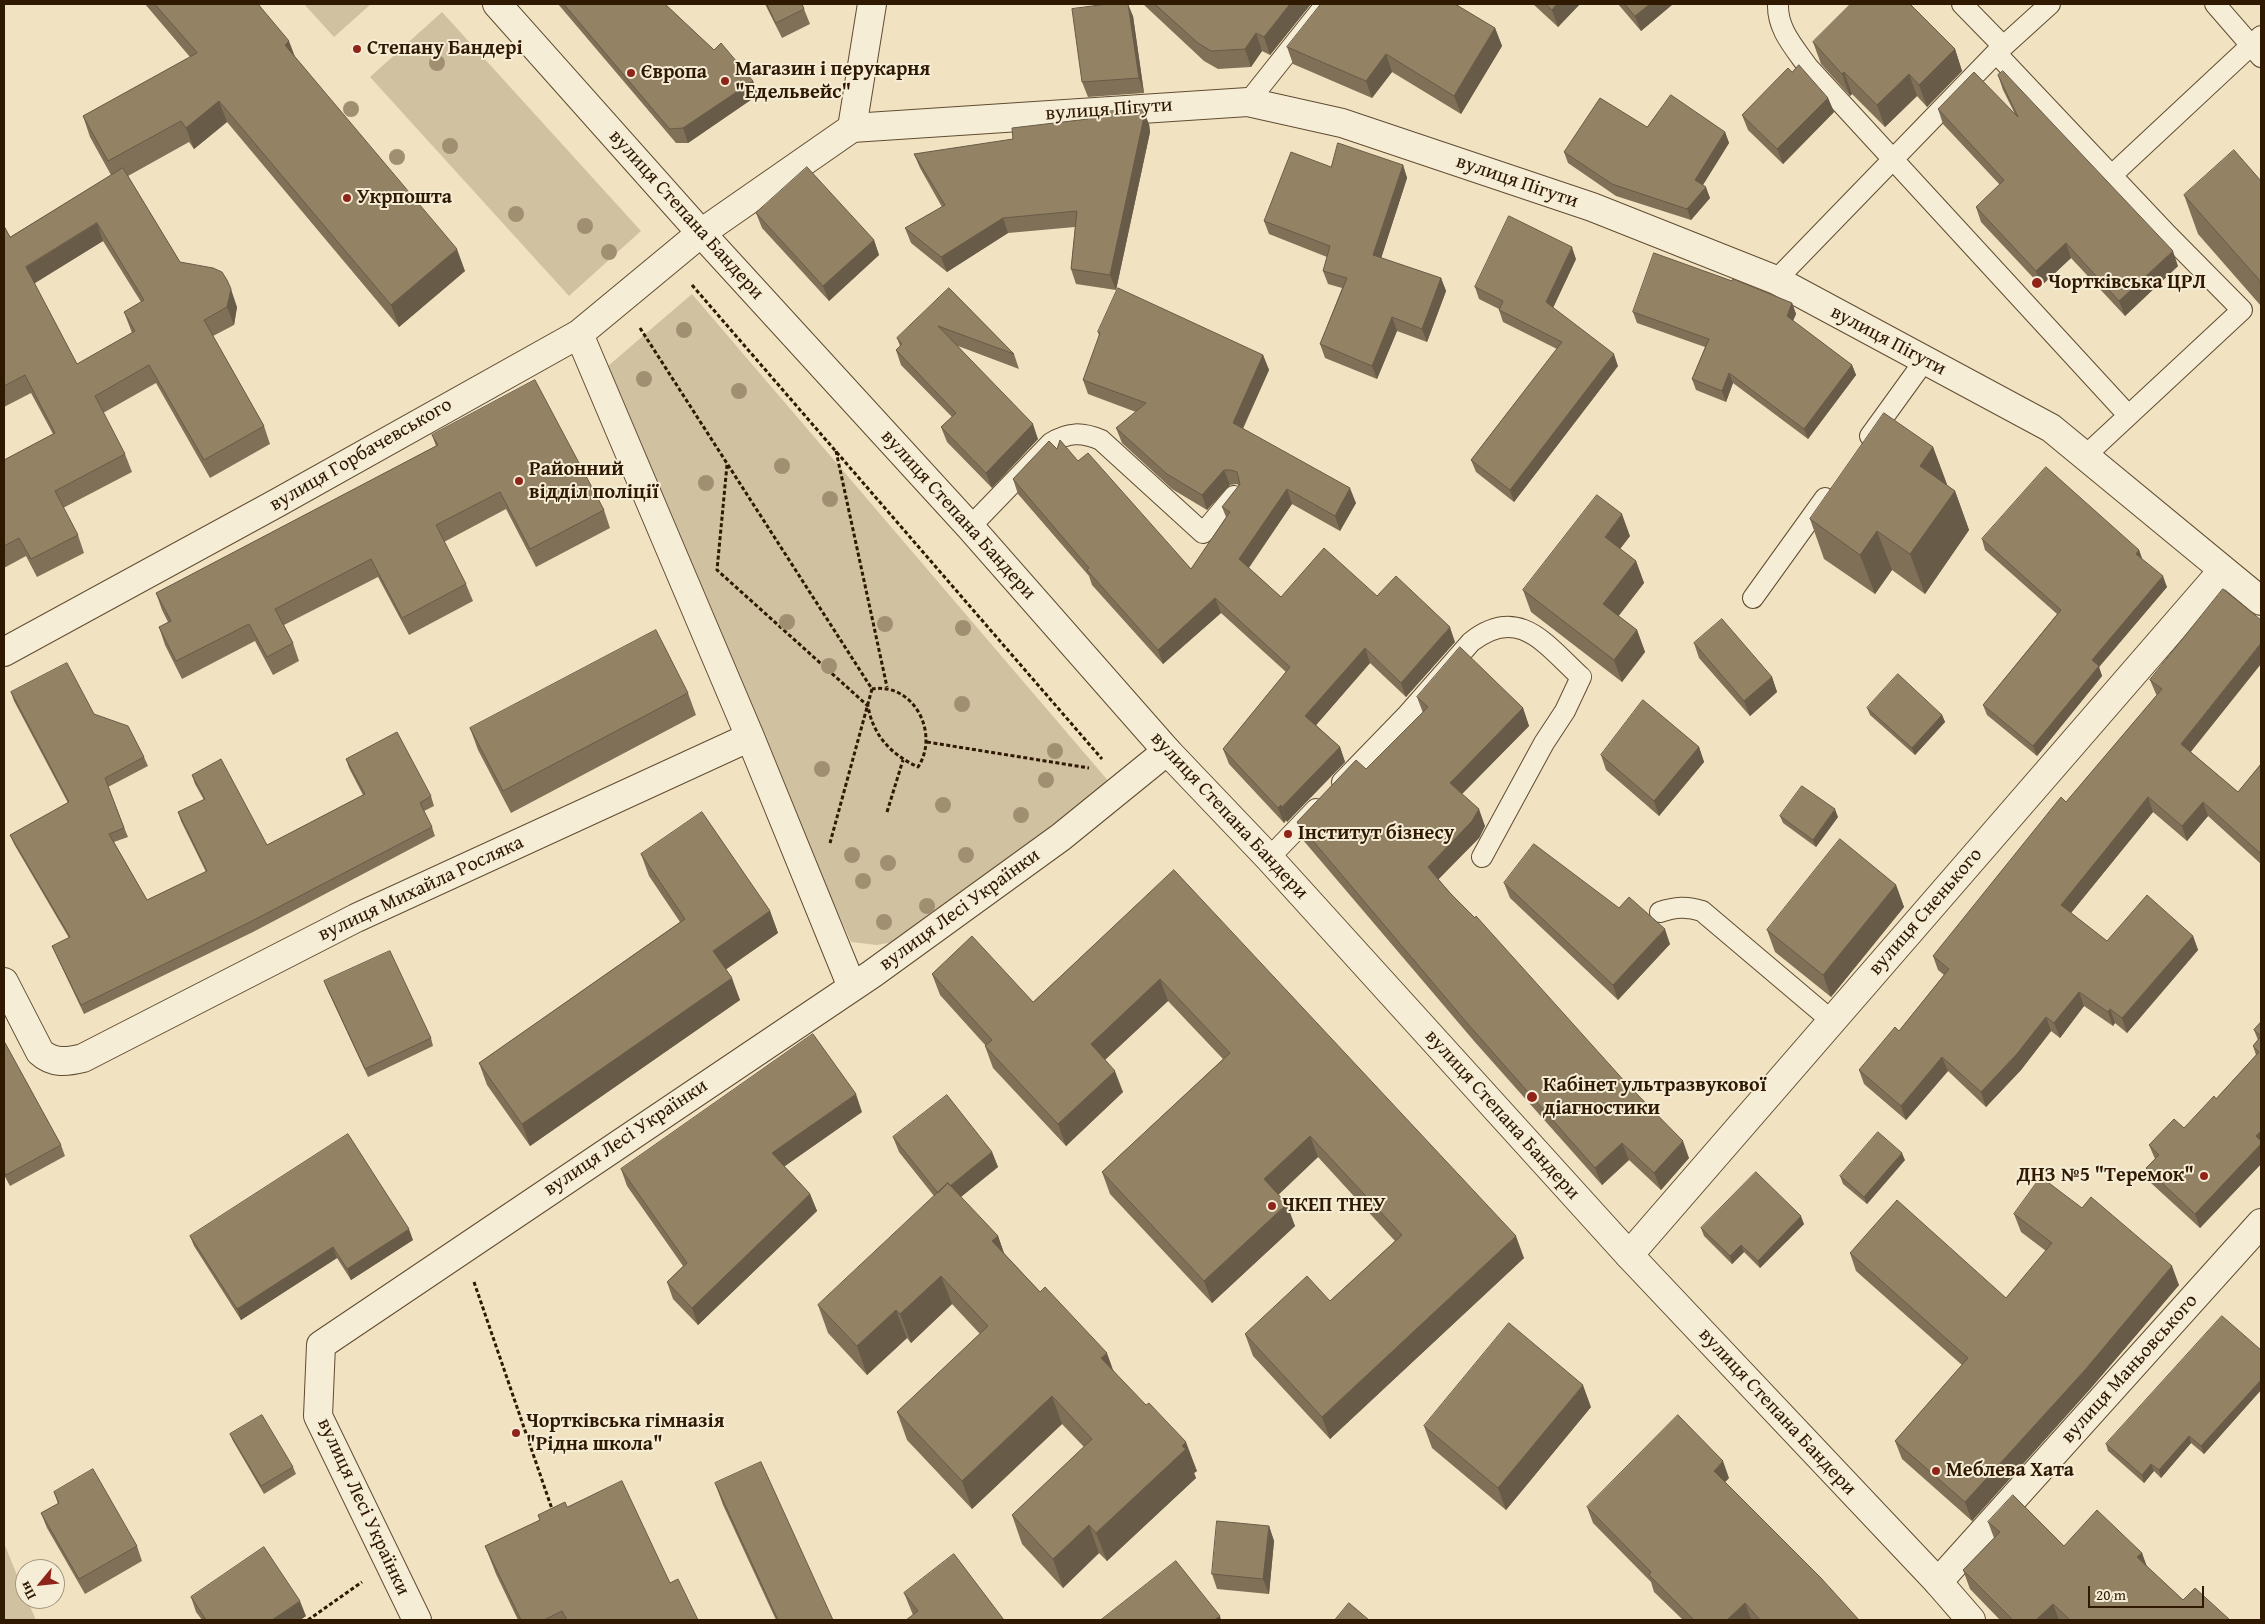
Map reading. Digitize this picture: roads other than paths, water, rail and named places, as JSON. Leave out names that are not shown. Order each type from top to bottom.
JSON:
[{"type":"street","name":"вулиця Степана Бандери","points":[[496,4],[701,233],[970,527],[1168,752],[1269,858],[1629,1255],[1938,1582],[1971,1620]]},
{"type":"street","points":[[701,233],[852,128],[872,4]]},
{"type":"street","name":"вулиця Пігути","points":[[852,128],[1248,102],[1342,123],[1536,188],[1592,207],[1776,280],[2051,428],[2261,601]]},
{"type":"street","name":"вулиця Горбачевського","points":[[4,652],[277,503],[579,334],[701,233]]},
{"type":"street","points":[[579,334],[750,737],[852,987]]},
{"type":"street","name":"вулиця Сненького","points":[[1629,1255],[2223,570]]},
{"type":"street","name":"вулиця Михайла Росляка","points":[[4,982],[40,1052],[48,1059],[58,1062],[70,1061],[96,1052],[356,918],[750,737]]},
{"type":"street","name":"вулиця Лесі Українки","points":[[417,1620],[318,1416],[321,1345],[462,1248],[852,987],[1061,837],[1119,779],[1168,752]]},
{"type":"street","name":"вулиця Маньовського","points":[[1938,1582],[2261,1223]]},
{"type":"lane","points":[[1248,102],[1326,4]]},
{"type":"lane","points":[[1778,4],[1778,14],[1782,29],[1808,68],[2128,415]]},
{"type":"lane","points":[[1962,4],[2000,50],[2112,175],[2242,310],[2085,456]]},
{"type":"lane","points":[[1776,280],[2000,50],[2050,4]]},
{"type":"lane","points":[[2112,175],[2258,46],[2215,4]]},
{"type":"lane","points":[[1856,455],[1925,360]]},
{"type":"lane","points":[[970,527],[1051,443],[1072,433],[1087,434],[1100,440],[1203,533],[1234,496]]},
{"type":"lane","points":[[1754,598],[1834,487]]},
{"type":"lane","points":[[1269,858],[1406,716],[1472,642],[1484,632],[1500,626],[1511,626],[1533,633],[1581,677],[1565,711],[1544,744],[1482,857]]},
{"type":"lane","points":[[1660,912],[1672,908],[1685,907],[1702,911],[1832,1021]]},
{"type":"place","name":"Степану Бандері","points":[[357,49]]},
{"type":"place","name":"Європа","points":[[631,73]]},
{"type":"place","name":"Магазин і перукарня \"Едельвейс\"","points":[[725,81]]},
{"type":"place","name":"Укрпошта","points":[[347,198]]},
{"type":"place","name":"Чортківська ЦРЛ","points":[[2037,283]]},
{"type":"place","name":"Районний відділ поліції","points":[[519,481]]},
{"type":"place","name":"Інститут бізнесу","points":[[1288,834]]},
{"type":"place","name":"Кабінет ультразвукової діагностики","points":[[1532,1097]]},
{"type":"place","name":"ДНЗ №5 \"Теремок\"","points":[[2204,1176]]},
{"type":"place","name":"ЧКЕП ТНЕУ","points":[[1272,1206]]},
{"type":"place","name":"Чортківська гімназія \"Рідна школа\"","points":[[516,1433]]},
{"type":"place","name":"Меблева Хата","points":[[1936,1471]]}]
